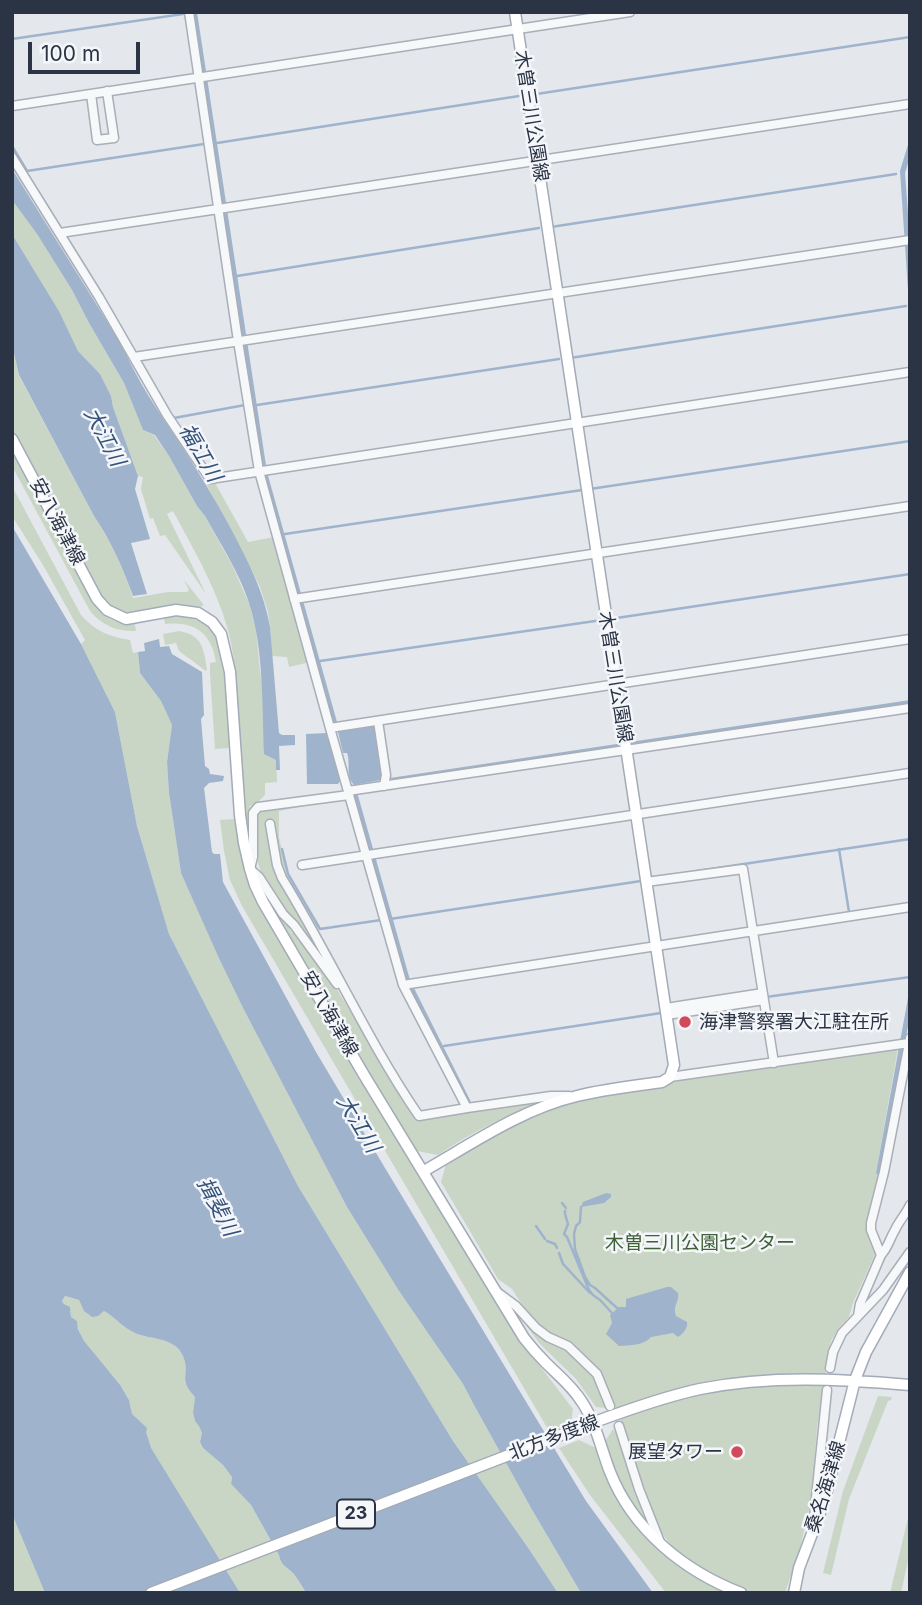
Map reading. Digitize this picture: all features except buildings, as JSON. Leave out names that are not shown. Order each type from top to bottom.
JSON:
[{"type":"main road","name":"木曽三川公園線","points":[[515,12],[657,946],[674,1065],[670,1077]]},
{"type":"main road","name":"安八海津線","points":[[12,439],[97,599],[107,610],[120,617],[132,619],[176,610],[198,613],[212,622],[221,634],[230,672],[244,843],[255,885],[270,913],[524,1338],[572,1387],[584,1404],[620,1493],[645,1529],[661,1545],[710,1580],[741,1593]]},
{"type":"main road","points":[[424,1171],[512,1121],[551,1104],[577,1096],[662,1082],[670,1077]]},
{"type":"main road","points":[[856,1380],[866,1352],[910,1272]]},
{"type":"main road","name":"北方多度線","points":[[151,1593],[592,1423],[700,1389],[772,1379],[856,1380],[910,1385]]},
{"type":"main road","name":"桑名海津線","points":[[794,1593],[799,1568],[824,1502],[856,1380]]},
{"type":"street","points":[[189,12],[202,77],[263,471],[335,727],[349,793],[407,984],[467,1108]]},
{"type":"street","points":[[12,106],[630,12]]},
{"type":"street","points":[[91,94],[97,140],[114,138],[107,91]]},
{"type":"street","points":[[60,233],[910,104]]},
{"type":"street","points":[[12,157],[167,415],[210,479],[910,372]]},
{"type":"street","points":[[134,356],[907,240]]},
{"type":"street","points":[[298,598],[910,506]]},
{"type":"street","points":[[335,727],[910,639]]},
{"type":"street","points":[[350,1002],[282,914],[259,877],[250,869],[253,857],[253,813],[258,807],[349,793],[385,781],[910,708]]},
{"type":"street","points":[[378,720],[385,781]]},
{"type":"street","points":[[302,865],[910,773]]},
{"type":"street","points":[[270,824],[282,878],[350,1002],[419,1116],[551,1096],[577,1096]]},
{"type":"street","points":[[646,882],[743,869],[774,1063]]},
{"type":"street","points":[[407,984],[910,907]]},
{"type":"street","points":[[666,1011],[764,997]]},
{"type":"street","points":[[670,1077],[905,1042],[884,1172],[871,1223],[881,1255]]},
{"type":"street","points":[[858,1316],[860,1304],[881,1255],[910,1205]]},
{"type":"street","points":[[830,1368],[833,1352],[842,1334],[883,1290],[910,1252]]},
{"type":"street","points":[[495,1290],[516,1306],[536,1328],[568,1346],[597,1374],[610,1406]]},
{"type":"street","points":[[813,1529],[827,1390]]},
{"type":"street","points":[[619,1426],[639,1489],[661,1545]]},
{"type":"green space","points":[[12,200],[72,290],[124,383],[143,430],[154,435],[205,516],[233,567],[250,606],[276,760],[277,782],[265,783],[265,795],[255,805],[250,806],[251,854],[233,655],[219,602],[173,511],[167,514],[206,594],[165,535],[160,536],[153,518],[150,519],[141,489],[143,477],[138,476],[111,396],[100,374],[78,351],[59,311],[12,234]]},
{"type":"green space","points":[[12,345],[19,376],[111,546],[133,598],[187,592],[189,590],[184,580],[203,606],[181,604],[130,614],[116,610],[98,595],[12,431]]},
{"type":"green space","points":[[12,448],[97,606],[113,620],[135,624],[136,631],[110,627],[90,611],[12,466]]},
{"type":"green space","points":[[214,481],[248,542],[274,537],[310,662],[289,667],[287,657],[272,656],[268,612],[260,587],[206,484]]},
{"type":"green space","points":[[12,486],[81,615],[103,632],[130,640],[133,653],[138,652],[140,673],[161,701],[172,725],[167,762],[181,873],[243,1008],[347,1207],[399,1291],[463,1384],[581,1593],[558,1593],[453,1441],[298,1186],[169,934],[137,826],[115,712],[81,644],[85,640],[12,516]]},
{"type":"green space","points":[[176,615],[202,622],[215,633],[220,643],[226,671],[231,748],[215,749],[210,673],[210,663],[216,662],[214,652],[205,636],[193,627],[185,624],[165,624],[164,617]]},
{"type":"green space","points":[[179,631],[193,636],[201,644],[206,671],[179,651],[176,643],[165,645],[163,634]]},
{"type":"green space","points":[[310,802],[310,805],[279,811],[279,837],[287,875],[318,926],[316,934],[275,865],[333,974],[290,914],[285,914],[266,884],[257,859],[256,814],[260,810]]},
{"type":"green space","points":[[235,819],[247,875],[260,903],[510,1327],[573,1409],[571,1423],[549,1431],[242,906],[230,880],[220,820]]},
{"type":"green space","points":[[259,881],[292,933],[295,931],[329,977],[418,1119],[551,1100],[492,1123],[438,1155],[417,1151],[371,1080],[264,895]]},
{"type":"green space","name":"木曽三川公園センター","points":[[898,1048],[876,1173],[879,1176],[866,1229],[876,1252],[849,1317],[831,1341],[817,1427],[812,1496],[800,1548],[785,1593],[752,1593],[709,1576],[674,1550],[661,1532],[644,1496],[626,1432],[600,1374],[570,1343],[530,1317],[512,1289],[498,1279],[441,1182],[446,1164],[510,1128],[560,1107],[682,1080]]},
{"type":"green space","points":[[65,1296],[79,1300],[92,1316],[104,1311],[131,1331],[168,1342],[179,1350],[186,1367],[185,1380],[195,1397],[193,1413],[202,1433],[200,1442],[203,1448],[223,1465],[232,1477],[231,1484],[251,1505],[284,1566],[295,1575],[306,1593],[167,1593],[129,1400],[83,1339],[77,1321],[71,1317],[71,1311],[62,1301]]},
{"type":"green space","points":[[525,1324],[547,1340],[565,1348],[594,1376],[607,1408],[596,1407],[576,1379],[540,1344]]},
{"type":"green space","points":[[878,1396],[892,1397],[888,1401],[849,1499],[831,1575],[823,1573],[843,1491]]},
{"type":"green space","points":[[613,1429],[642,1511],[652,1530],[625,1493],[604,1443]]},
{"type":"green space","points":[[579,1440],[596,1448],[621,1504],[649,1541],[721,1593],[666,1593],[590,1495],[559,1448]]},
{"type":"green space","points":[[910,1510],[910,1551],[901,1593],[890,1593]]},
{"type":"green space","points":[[12,1514],[45,1593],[14,1593],[12,1589]]},
{"type":"water","points":[[193,12],[197,12],[267,472],[337,722],[342,731],[371,725],[375,727],[382,777],[390,778],[910,700],[910,706],[391,782],[381,780],[354,785],[350,777],[347,753],[343,753],[333,722],[261,467]]},
{"type":"water","points":[[910,138],[910,157],[905,173],[910,240],[910,320],[900,171]]},
{"type":"water","points":[[12,169],[211,494],[254,576],[270,627],[279,733],[295,735],[295,745],[279,746],[280,770],[276,770],[276,760],[264,754],[257,639],[249,603],[240,580],[169,456],[155,435],[143,430],[124,383],[72,290],[12,200]]},
{"type":"water","name":"大江川","points":[[12,234],[59,311],[78,351],[100,374],[111,396],[138,476],[135,489],[150,539],[131,543],[147,594],[133,596],[111,545],[19,375],[12,345]]},
{"type":"water","name":"揖斐川","points":[[12,526],[81,644],[115,712],[137,826],[169,934],[298,1186],[453,1441],[558,1593],[306,1593],[295,1575],[284,1566],[251,1505],[231,1484],[232,1477],[223,1465],[203,1448],[200,1442],[202,1433],[193,1413],[195,1397],[185,1381],[185,1362],[179,1350],[169,1342],[131,1331],[104,1311],[92,1317],[84,1311],[79,1300],[65,1296],[62,1301],[70,1307],[71,1317],[77,1321],[84,1341],[121,1386],[129,1400],[132,1414],[147,1428],[151,1448],[240,1593],[45,1593],[12,1514]]},
{"type":"water","name":"大江川","points":[[159,639],[160,647],[169,646],[172,654],[202,672],[204,715],[201,719],[205,766],[210,774],[224,776],[223,781],[209,783],[204,788],[212,852],[220,854],[223,882],[316,1052],[586,1501],[653,1593],[581,1593],[463,1384],[399,1291],[347,1207],[243,1008],[181,873],[167,762],[172,725],[161,701],[140,673],[138,652],[145,651],[144,643]]},
{"type":"water","points":[[327,733],[340,781],[338,784],[307,784],[306,734]]},
{"type":"water","points":[[357,792],[410,980],[472,1104],[468,1103],[408,987],[353,794]]},
{"type":"water","points":[[910,987],[910,1016],[879,1176],[876,1173]]},
{"type":"water","points":[[606,1193],[611,1194],[611,1197],[604,1203],[581,1207],[583,1202]]},
{"type":"water","points":[[667,1287],[678,1293],[676,1316],[687,1322],[686,1329],[680,1336],[673,1333],[651,1337],[641,1344],[619,1346],[606,1334],[612,1323],[610,1315],[619,1307],[626,1307],[626,1299]]},
{"type":"waterway","points":[[12,39],[183,14]]},
{"type":"waterway","points":[[530,95],[910,37]]},
{"type":"waterway","points":[[217,143],[519,96]]},
{"type":"waterway","points":[[12,146],[27,171],[204,144]]},
{"type":"waterway","points":[[551,227],[896,174]]},
{"type":"waterway","points":[[237,276],[539,228]]},
{"type":"waterway","points":[[570,358],[906,306]]},
{"type":"waterway","points":[[257,405],[559,359]]},
{"type":"waterway","name":"福江川","points":[[174,418],[245,405]]},
{"type":"waterway","points":[[590,489],[910,441]]},
{"type":"waterway","points":[[285,534],[582,490]]},
{"type":"waterway","points":[[610,619],[910,574]]},
{"type":"waterway","points":[[320,661],[602,620]]},
{"type":"waterway","points":[[684,873],[910,839]]},
{"type":"waterway","points":[[282,849],[288,874],[320,929],[381,920]]},
{"type":"waterway","points":[[839,849],[849,912]]},
{"type":"waterway","points":[[390,919],[641,881]]},
{"type":"waterway","points":[[766,997],[910,977]]},
{"type":"waterway","points":[[444,1046],[661,1013]]},
{"type":"waterway","points":[[562,1203],[566,1208]]},
{"type":"waterway","points":[[581,1207],[580,1222],[574,1234],[575,1249],[590,1285],[617,1308]]},
{"type":"waterway","points":[[565,1211],[568,1224],[564,1234],[589,1290],[612,1313]]},
{"type":"waterway","points":[[536,1226],[545,1239]]},
{"type":"waterway","points":[[547,1241],[555,1244],[557,1248]]},
{"type":"waterway","points":[[559,1253],[563,1264],[590,1293]]},
{"type":"place","name":"海津警察署大江駐在所","points":[[685,1022]]},
{"type":"place","name":"展望タワー","points":[[737,1452]]}]
